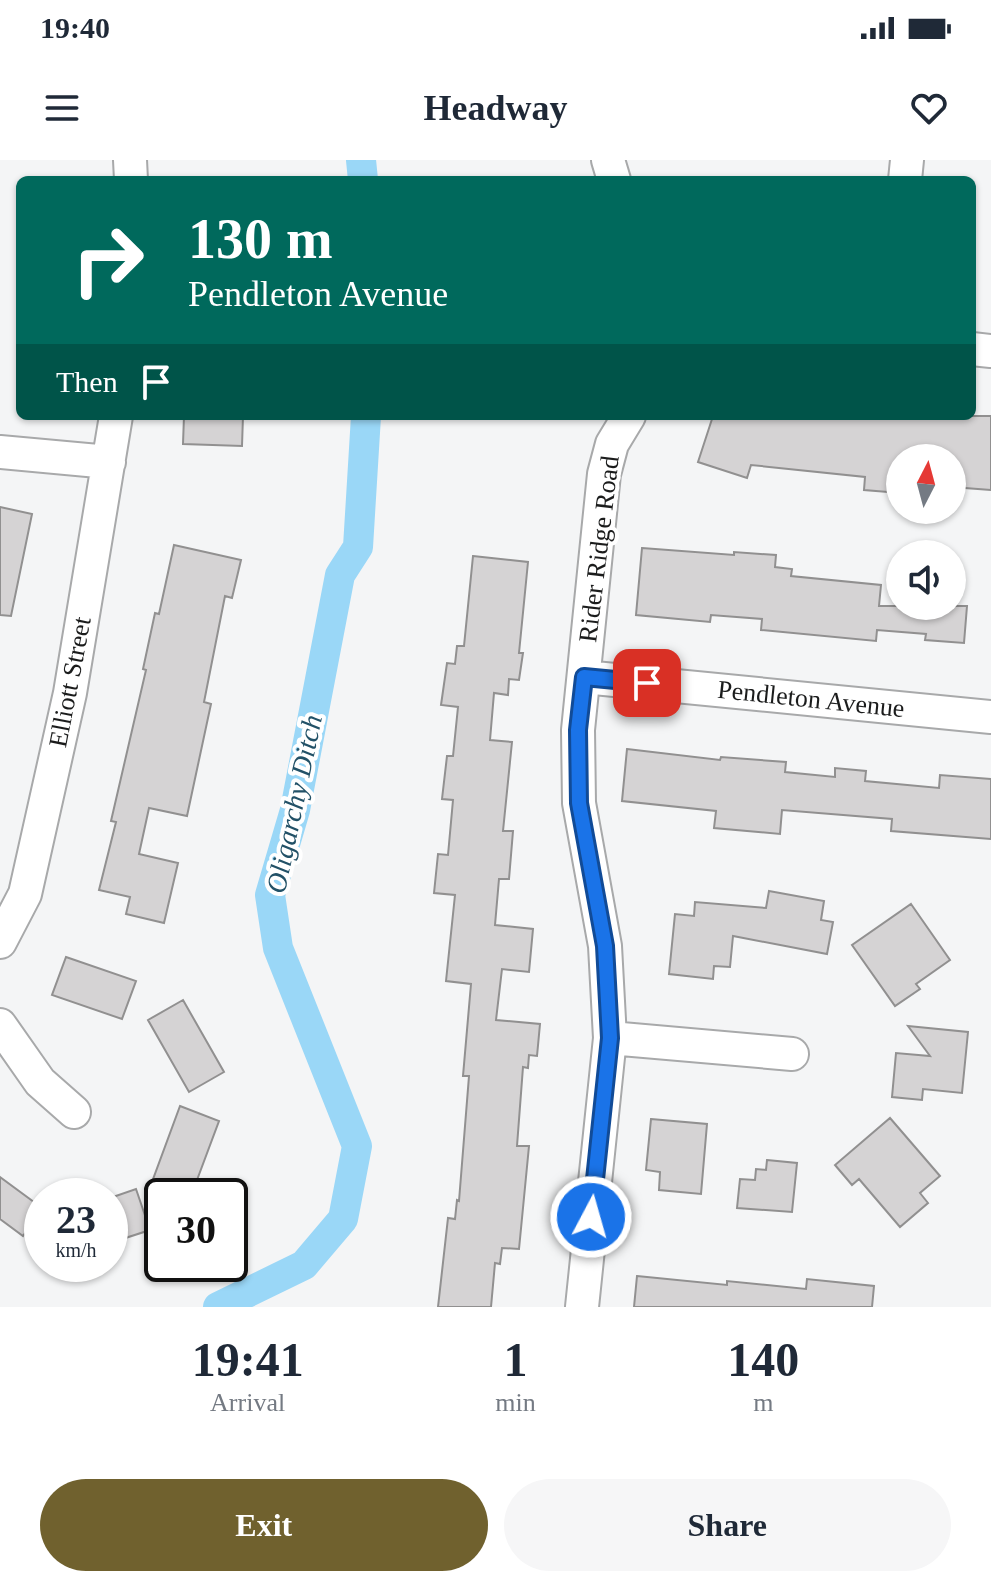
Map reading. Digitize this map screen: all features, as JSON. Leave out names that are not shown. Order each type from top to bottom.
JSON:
[{"type":"street","name":"Elliott Street","points":[[0,942],[25,894],[70,693],[115,420]]},
{"type":"street","name":"Rider Ridge Road","points":[[582,1307],[610,1038],[605,946],[579,803],[578,730],[604,474],[612,444],[627,420]]},
{"type":"street","points":[[0,452],[109,462]]},
{"type":"street","name":"Pendleton Avenue","points":[[584,677],[991,717]]},
{"type":"street","points":[[0,1025],[40,1082],[74,1112]]},
{"type":"street","points":[[610,1038],[792,1054]]},
{"type":"building","points":[[976,416],[991,416],[991,490],[966,488],[966,444],[886,444],[886,492],[864,490],[865,477],[751,465],[747,478],[698,462],[712,420],[976,420]]},
{"type":"building","points":[[184,420],[243,420],[242,446],[183,444]]},
{"type":"building","points":[[0,507],[32,514],[11,616],[0,615]]},
{"type":"building","points":[[174,545],[241,560],[232,598],[225,596],[204,702],[211,704],[187,816],[149,808],[139,854],[178,863],[164,923],[126,914],[130,897],[99,890],[116,822],[111,821],[146,670],[143,669],[155,613],[159,614]]},
{"type":"building","points":[[642,548],[776,555],[775,567],[792,569],[791,576],[881,585],[879,606],[886,606],[886,620],[966,620],[964,643],[925,640],[926,634],[877,630],[876,641],[761,630],[762,619],[711,615],[710,622],[636,615]]},
{"type":"building","points":[[473,556],[528,562],[519,680],[509,679],[508,695],[494,693],[490,740],[512,742],[503,831],[513,831],[509,879],[499,879],[495,925],[533,929],[529,972],[502,969],[496,1020],[540,1024],[537,1056],[529,1055],[528,1068],[523,1067],[517,1146],[529,1146],[519,1249],[502,1248],[500,1264],[495,1263],[491,1307],[438,1307],[448,1218],[455,1219],[459,1201],[469,1076],[463,1076],[471,984],[446,981],[455,895],[434,893],[438,854],[448,855],[453,800],[442,799],[447,756],[453,756],[458,707],[441,705],[447,663],[455,664],[457,646],[464,646]]},
{"type":"building","points":[[627,749],[720,760],[721,757],[786,762],[785,772],[835,777],[835,768],[866,771],[865,781],[939,788],[940,775],[991,779],[991,839],[891,831],[892,819],[782,810],[780,834],[714,828],[716,811],[622,801]]},
{"type":"building","points":[[769,891],[824,901],[821,920],[833,922],[827,954],[733,936],[730,967],[714,966],[713,979],[669,974],[675,914],[694,916],[695,902],[766,908]]},
{"type":"building","points":[[911,904],[950,960],[916,984],[920,989],[895,1006],[852,945]]},
{"type":"building","points":[[66,957],[136,981],[122,1019],[52,995]]},
{"type":"building","points":[[183,1000],[224,1072],[189,1092],[148,1020]]},
{"type":"building","points":[[908,1026],[968,1032],[962,1093],[923,1089],[922,1100],[892,1097],[896,1053],[930,1056]]},
{"type":"building","points":[[180,1106],[219,1121],[198,1178],[153,1178]]},
{"type":"building","points":[[890,1118],[940,1176],[920,1193],[928,1203],[900,1227],[859,1179],[852,1185],[835,1165]]},
{"type":"building","points":[[651,1119],[707,1124],[701,1194],[659,1190],[660,1172],[646,1170]]},
{"type":"building","points":[[767,1160],[797,1163],[792,1212],[737,1208],[740,1179],[755,1180],[756,1169],[766,1170]]},
{"type":"building","points":[[0,1177],[24,1195],[23,1236],[0,1219]]},
{"type":"building","points":[[136,1189],[144,1212],[144,1232],[128,1237],[128,1192]]},
{"type":"building","points":[[637,1276],[806,1289],[807,1279],[874,1286],[872,1307],[634,1307]]},
{"type":"waterway","name":"Oligarchy Ditch","points":[[361,160],[363,176]]},
{"type":"waterway","name":"Oligarchy Ditch","points":[[218,1307],[304,1265],[343,1219],[357,1146],[278,948],[270,895],[295,810],[340,575],[358,547],[366,420]]},
{"type":"route","points":[[591,1217],[610,1038],[605,946],[579,803],[578,730],[584,677],[647,683]]}]
